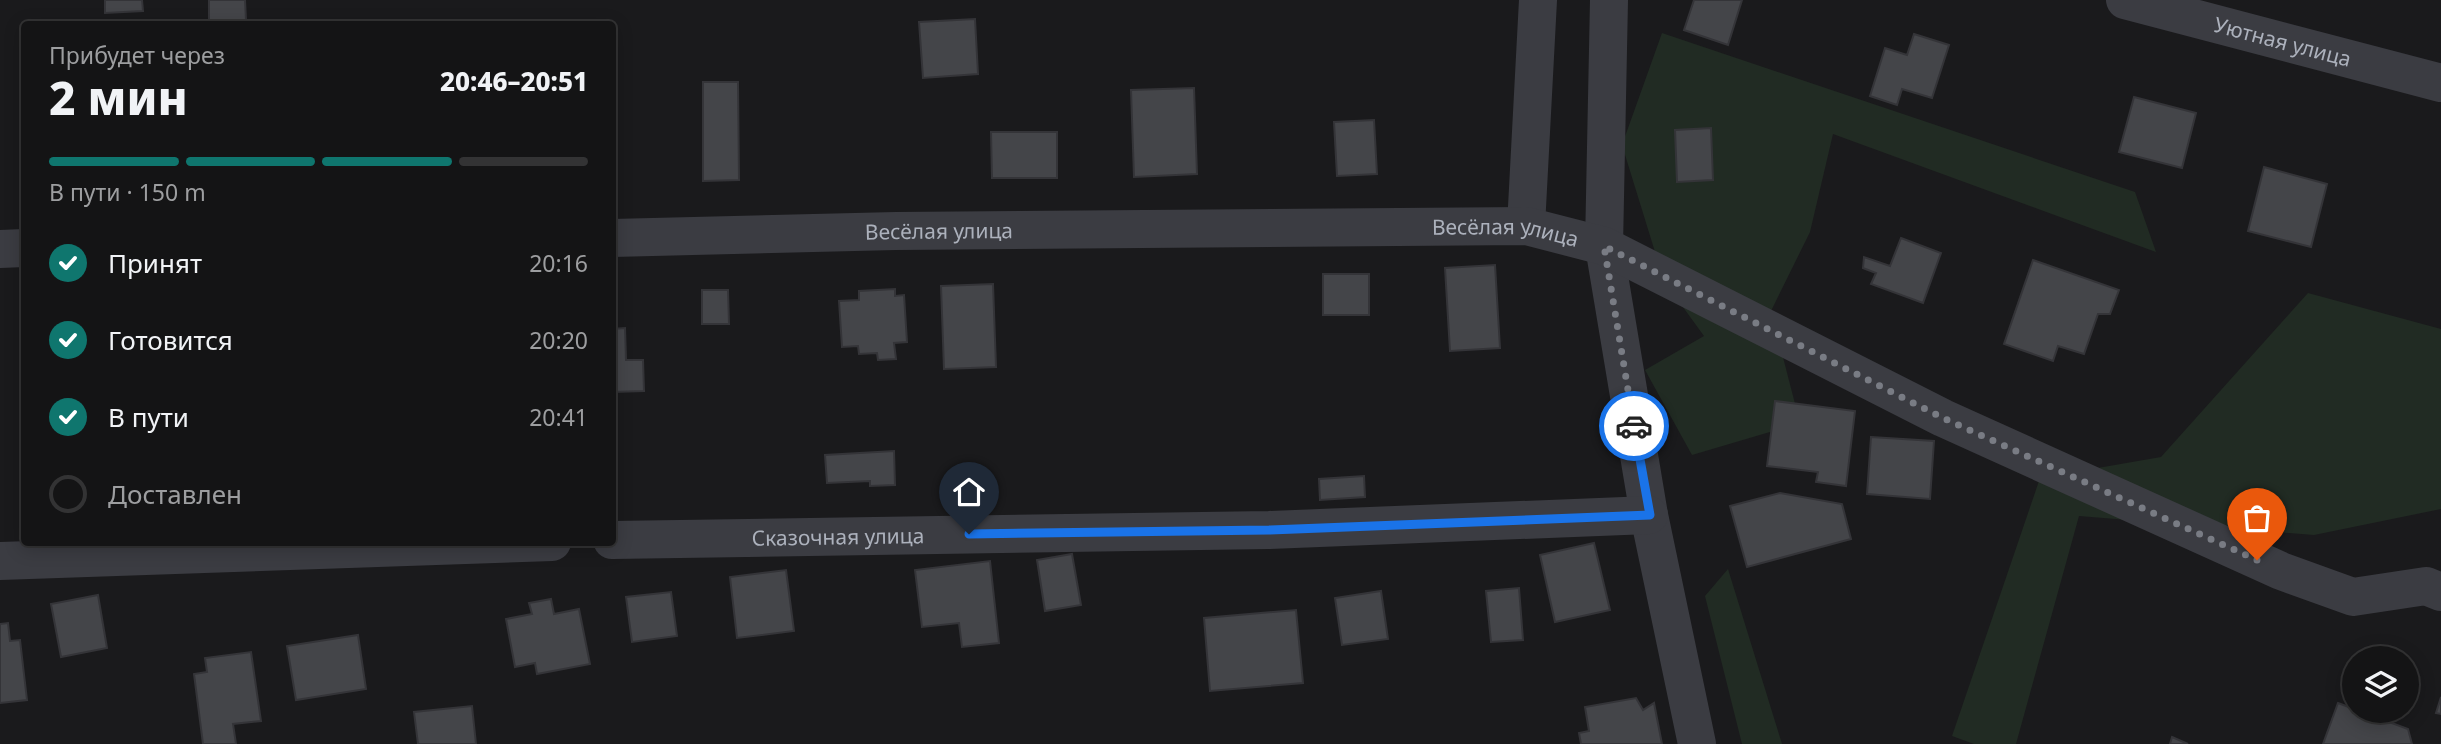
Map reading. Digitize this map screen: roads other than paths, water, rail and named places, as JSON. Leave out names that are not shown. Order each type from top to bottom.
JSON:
[{"type":"street","points":[[1526,226],[1538,0]]},
{"type":"street","points":[[1609,0],[1604,246],[1650,515],[1697,744]]},
{"type":"street","name":"Уютная улица","points":[[2125,0],[2441,83]]},
{"type":"street","name":"Весёлая улица","points":[[616,238],[896,231],[1526,226],[1604,246],[1943,418],[2281,571],[2353,597],[2426,586],[2441,592]]},
{"type":"street","points":[[0,248],[21,248]]},
{"type":"street","name":"Сказочная улица","points":[[616,541],[1269,530],[1650,515]]},
{"type":"street","points":[[0,561],[436,546]]}]
